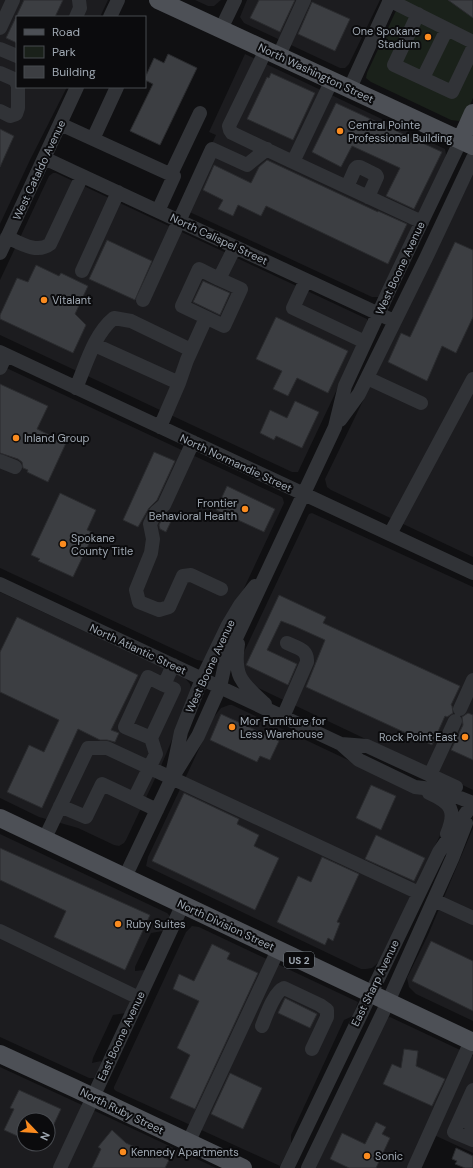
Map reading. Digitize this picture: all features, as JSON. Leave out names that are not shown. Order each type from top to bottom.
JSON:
[{"type":"main road","name":"North Washington Street","points":[[158,0],[467,143]]},
{"type":"main road","name":"West Boone Avenue","points":[[467,143],[473,113]]},
{"type":"main road","name":"North Division Street","points":[[0,818],[472,1042]]},
{"type":"main road","name":"North Ruby Street","points":[[0,1054],[243,1168]]},
{"type":"street","points":[[0,28],[13,0]]},
{"type":"street","points":[[76,16],[80,8],[79,0]]},
{"type":"street","points":[[110,16],[118,0]]},
{"type":"street","points":[[221,29],[235,0]]},
{"type":"street","points":[[304,0],[230,126],[230,130],[232,133],[422,222]]},
{"type":"street","points":[[350,88],[390,0],[473,42]]},
{"type":"street","points":[[418,14],[394,64],[452,92],[473,48]]},
{"type":"street","points":[[423,78],[447,29]]},
{"type":"street","points":[[0,49],[16,56]]},
{"type":"street","points":[[0,73],[16,80]]},
{"type":"street","points":[[293,162],[332,80]]},
{"type":"street","points":[[0,111],[10,116],[16,114],[18,108],[18,88]]},
{"type":"street","name":"West Cataldo Avenue","points":[[0,253],[77,88]]},
{"type":"street","points":[[93,139],[117,88]]},
{"type":"street","points":[[171,174],[200,113]]},
{"type":"street","points":[[60,124],[174,176],[158,211]]},
{"type":"street","name":"West Boone Avenue","points":[[125,878],[172,778],[198,736],[220,687],[225,664],[240,629],[335,427],[345,386],[365,342],[422,222],[467,143]]},
{"type":"street","points":[[142,300],[212,149],[247,165],[267,149]]},
{"type":"street","name":"North Calispel Street","points":[[44,158],[394,321]]},
{"type":"street","name":"West Boone Avenue","points":[[335,427],[359,394],[473,158]]},
{"type":"street","points":[[347,187],[355,169],[360,167],[376,175],[368,196]]},
{"type":"street","points":[[7,237],[34,248],[47,247],[50,244],[82,176]]},
{"type":"street","points":[[82,271],[118,192]]},
{"type":"street","points":[[219,279],[235,246]]},
{"type":"street","points":[[199,270],[219,279],[241,289],[224,326],[182,306],[199,270]]},
{"type":"street","points":[[306,280],[293,308],[365,342]]},
{"type":"street","points":[[76,388],[95,345],[107,324],[114,318],[131,321],[191,350]]},
{"type":"street","points":[[160,427],[191,350],[206,318]]},
{"type":"street","points":[[95,345],[179,383]]},
{"type":"street","points":[[0,368],[3,354]]},
{"type":"street","name":"North Normandie Street","points":[[3,354],[473,573]]},
{"type":"street","points":[[367,378],[421,403]]},
{"type":"street","points":[[390,534],[473,379]]},
{"type":"street","points":[[193,442],[164,505],[156,512],[150,524],[153,539],[151,553],[136,590],[139,602],[159,610],[169,607],[183,576],[191,575],[221,589]]},
{"type":"street","points":[[0,461],[15,468]]},
{"type":"street","name":"West Boone Avenue","points":[[172,778],[181,732],[202,679],[228,625],[240,605],[271,565]]},
{"type":"street","name":"North Atlantic Street","points":[[0,584],[341,744],[359,760],[415,787],[440,790],[473,803]]},
{"type":"street","points":[[240,629],[236,657],[237,672],[242,681],[279,714],[307,662],[305,652],[287,643]]},
{"type":"street","points":[[164,685],[174,665]]},
{"type":"street","points":[[134,799],[156,754],[151,738],[174,689],[148,677],[125,726],[151,738]]},
{"type":"street","points":[[430,775],[473,680]]},
{"type":"street","name":"North Atlantic Street","points":[[341,744],[367,746],[456,787],[473,803]]},
{"type":"street","points":[[44,840],[88,748],[107,748],[419,893]]},
{"type":"street","points":[[60,806],[86,818],[102,784],[157,810]]},
{"type":"street","points":[[415,787],[447,803],[451,810],[453,817],[439,852]]},
{"type":"street","name":"East Sharp Avenue","points":[[287,1168],[439,852],[473,803]]},
{"type":"street","name":"East Sharp Avenue","points":[[308,1168],[388,1002],[452,859],[473,803]]},
{"type":"street","points":[[434,900],[473,918]]},
{"type":"street","name":"East Boone Avenue","points":[[60,1168],[183,904]]},
{"type":"street","points":[[0,931],[140,998]]},
{"type":"street","points":[[188,1143],[278,950]]},
{"type":"street","points":[[262,1026],[276,995],[284,988],[320,1005],[327,1010],[327,1017],[312,1049]]},
{"type":"street","points":[[414,1168],[472,1042]]},
{"type":"street","points":[[473,1090],[454,1132],[473,1140]]},
{"type":"street","points":[[473,1103],[468,1120],[473,1130]]},
{"type":"shaded area","points":[[0,0],[108,0],[100,16],[16,16],[16,88],[66,88],[0,224]]},
{"type":"shaded area","points":[[195,0],[221,0],[214,6],[208,6]]},
{"type":"shaded area","points":[[247,0],[380,0],[349,64],[345,68],[340,68],[244,23],[240,17]]},
{"type":"shaded area","points":[[245,54],[445,149],[445,160],[379,297],[372,297],[181,208],[216,135],[209,132]]},
{"type":"shaded area","points":[[56,173],[367,319],[367,326],[298,472],[292,472],[0,335],[0,280],[49,176]]},
{"type":"shaded area","points":[[473,174],[473,557],[331,490],[327,487],[325,479]]},
{"type":"shaded area","points":[[0,365],[282,497],[284,503],[238,601],[203,661],[197,660],[0,568]]},
{"type":"shaded area","points":[[312,513],[473,587],[473,790],[252,685],[242,667],[244,652],[307,518],[309,514]]},
{"type":"shaded area","points":[[0,592],[185,678],[190,684],[190,697],[161,766],[126,840],[119,846],[78,828],[39,817],[0,798]]},
{"type":"shaded area","points":[[232,705],[441,804],[446,808],[447,821],[379,962],[372,968],[361,969],[146,866],[148,857],[214,717],[221,708]]},
{"type":"shaded area","points":[[473,828],[473,1021],[416,994],[409,987],[407,978],[428,935]]},
{"type":"shaded area","points":[[0,834],[167,913],[170,916],[163,931],[151,933],[135,967],[135,971],[145,971],[126,1013],[113,1015],[93,1058],[92,1063],[101,1061],[102,1063],[94,1078],[89,1078],[0,1037]]},
{"type":"shaded area","points":[[192,926],[199,927],[358,1002],[353,1016],[344,1020],[291,1135],[291,1144],[280,1166],[114,1089],[186,932]]},
{"type":"shaded area","points":[[390,1017],[473,1056],[473,1153],[434,1135],[418,1168],[315,1168],[387,1018]]},
{"type":"shaded area","points":[[0,1067],[108,1117],[216,1168],[0,1168]]},
{"type":"green space","name":"One Spokane Stadium","points":[[401,0],[473,0],[473,98],[466,114],[459,121],[451,120],[371,82],[366,78]]},
{"type":"building","points":[[24,0],[63,0],[55,16],[16,16]]},
{"type":"building","points":[[259,0],[295,0],[280,32],[250,18]]},
{"type":"building","points":[[448,0],[473,0],[473,18]]},
{"type":"building","points":[[312,2],[350,19],[335,51],[298,34]]},
{"type":"building","points":[[16,17],[16,43],[6,38]]},
{"type":"building","points":[[168,54],[197,68],[160,145],[130,131],[153,84],[146,80],[146,76],[154,58],[164,63]]},
{"type":"building","points":[[271,73],[315,93],[293,140],[247,119],[267,77],[269,78]]},
{"type":"building","points":[[336,103],[442,152],[414,209],[386,196],[400,168],[352,146],[341,167],[312,152]]},
{"type":"building","points":[[0,129],[14,136],[0,167]]},
{"type":"building","points":[[267,160],[407,224],[388,264],[266,206],[261,216],[238,205],[233,216],[218,209],[223,200],[203,190],[214,165],[251,183],[259,167]]},
{"type":"building","points":[[107,240],[152,261],[135,300],[89,279]]},
{"type":"building","points":[[455,242],[473,250],[473,317],[456,353],[442,346],[427,381],[388,362],[401,333],[410,337]]},
{"type":"building","name":"Vitalant","points":[[36,265],[59,276],[61,273],[88,286],[75,314],[86,325],[73,353],[0,319],[0,315],[17,278],[28,282]]},
{"type":"building","points":[[203,281],[230,293],[220,315],[193,302]]},
{"type":"building","points":[[276,317],[348,351],[328,393],[297,378],[288,396],[273,389],[282,371],[256,359]]},
{"type":"building","points":[[0,384],[48,406],[37,429],[66,443],[48,482],[27,472],[28,470],[23,468],[22,462],[18,459],[0,453]]},
{"type":"building","points":[[295,401],[319,412],[302,448],[276,436],[274,440],[260,433],[270,410],[287,418]]},
{"type":"building","points":[[154,452],[175,461],[157,500],[149,508],[138,527],[123,520]]},
{"type":"building","name":"Frontier Behavioral Health","points":[[227,486],[275,509],[264,532],[216,510]]},
{"type":"building","name":"Spokane County Title","points":[[60,493],[96,510],[87,530],[94,533],[73,577],[38,561],[40,559],[31,555]]},
{"type":"building","points":[[166,514],[173,517],[166,532],[160,529],[159,525]]},
{"type":"building","points":[[279,595],[326,617],[323,623],[460,686],[451,705],[453,713],[447,717],[445,716],[432,745],[306,687],[325,640],[294,626],[281,621],[267,650],[297,664],[288,685],[246,665]]},
{"type":"building","points":[[17,617],[138,675],[111,730],[119,733],[115,742],[100,740],[78,729],[42,808],[7,792],[29,745],[44,752],[59,720],[0,692],[0,652]]},
{"type":"building","name":"Rock Point East","points":[[468,713],[473,715],[473,760],[451,750],[463,725],[462,717]]},
{"type":"building","name":"Mor Furniture for Less Warehouse","points":[[221,714],[279,741],[270,760],[260,756],[257,762],[210,740]]},
{"type":"building","points":[[371,785],[396,796],[381,830],[356,818]]},
{"type":"building","points":[[184,793],[239,819],[237,824],[259,835],[254,846],[279,858],[255,910],[152,861]]},
{"type":"building","points":[[376,835],[425,858],[414,881],[365,859]]},
{"type":"building","points":[[0,848],[150,915],[125,970],[54,937],[66,911],[0,880]]},
{"type":"building","points":[[322,857],[359,874],[337,922],[340,923],[333,941],[328,938],[325,945],[277,922],[298,876],[311,882]]},
{"type":"building","points":[[431,941],[473,961],[473,1011],[412,981]]},
{"type":"building","points":[[212,944],[230,953],[227,959],[258,973],[195,1109],[170,1098],[190,1055],[177,1048],[199,1001],[173,989],[179,974],[194,981]]},
{"type":"building","points":[[285,998],[317,1014],[310,1028],[278,1013]]},
{"type":"building","points":[[404,1049],[418,1051],[416,1066],[445,1079],[432,1106],[383,1084],[392,1064],[401,1068]]},
{"type":"building","points":[[230,1073],[262,1088],[243,1129],[211,1114]]},
{"type":"building","points":[[19,1090],[61,1109],[56,1120],[56,1112],[16,1112],[16,1135],[4,1130],[14,1109],[10,1108]]},
{"type":"building","name":"Sonic","points":[[376,1122],[386,1127],[382,1134],[390,1138],[376,1168],[349,1168],[330,1159],[342,1133],[365,1144]]},
{"type":"building","name":"Kennedy Apartments","points":[[112,1130],[126,1143],[159,1158],[160,1156],[169,1160],[165,1168],[92,1168],[101,1149],[98,1147]]},
{"type":"building","points":[[456,1148],[473,1156],[473,1168],[465,1168],[455,1164],[457,1161],[452,1159]]},
{"type":"place","name":"One Spokane Stadium","points":[[428,37]]},
{"type":"place","name":"Central Pointe Professional Building","points":[[340,131]]},
{"type":"place","name":"Vitalant","points":[[44,300]]},
{"type":"place","name":"Inland Group","points":[[16,438]]},
{"type":"place","name":"Frontier Behavioral Health","points":[[245,509]]},
{"type":"place","name":"Spokane County Title","points":[[63,544]]},
{"type":"place","name":"Mor Furniture for Less Warehouse","points":[[232,727]]},
{"type":"place","name":"Rock Point East","points":[[465,737]]},
{"type":"place","name":"Ruby Suites","points":[[118,924]]},
{"type":"place","name":"Kennedy Apartments","points":[[123,1152]]},
{"type":"place","name":"Sonic","points":[[367,1156]]}]
